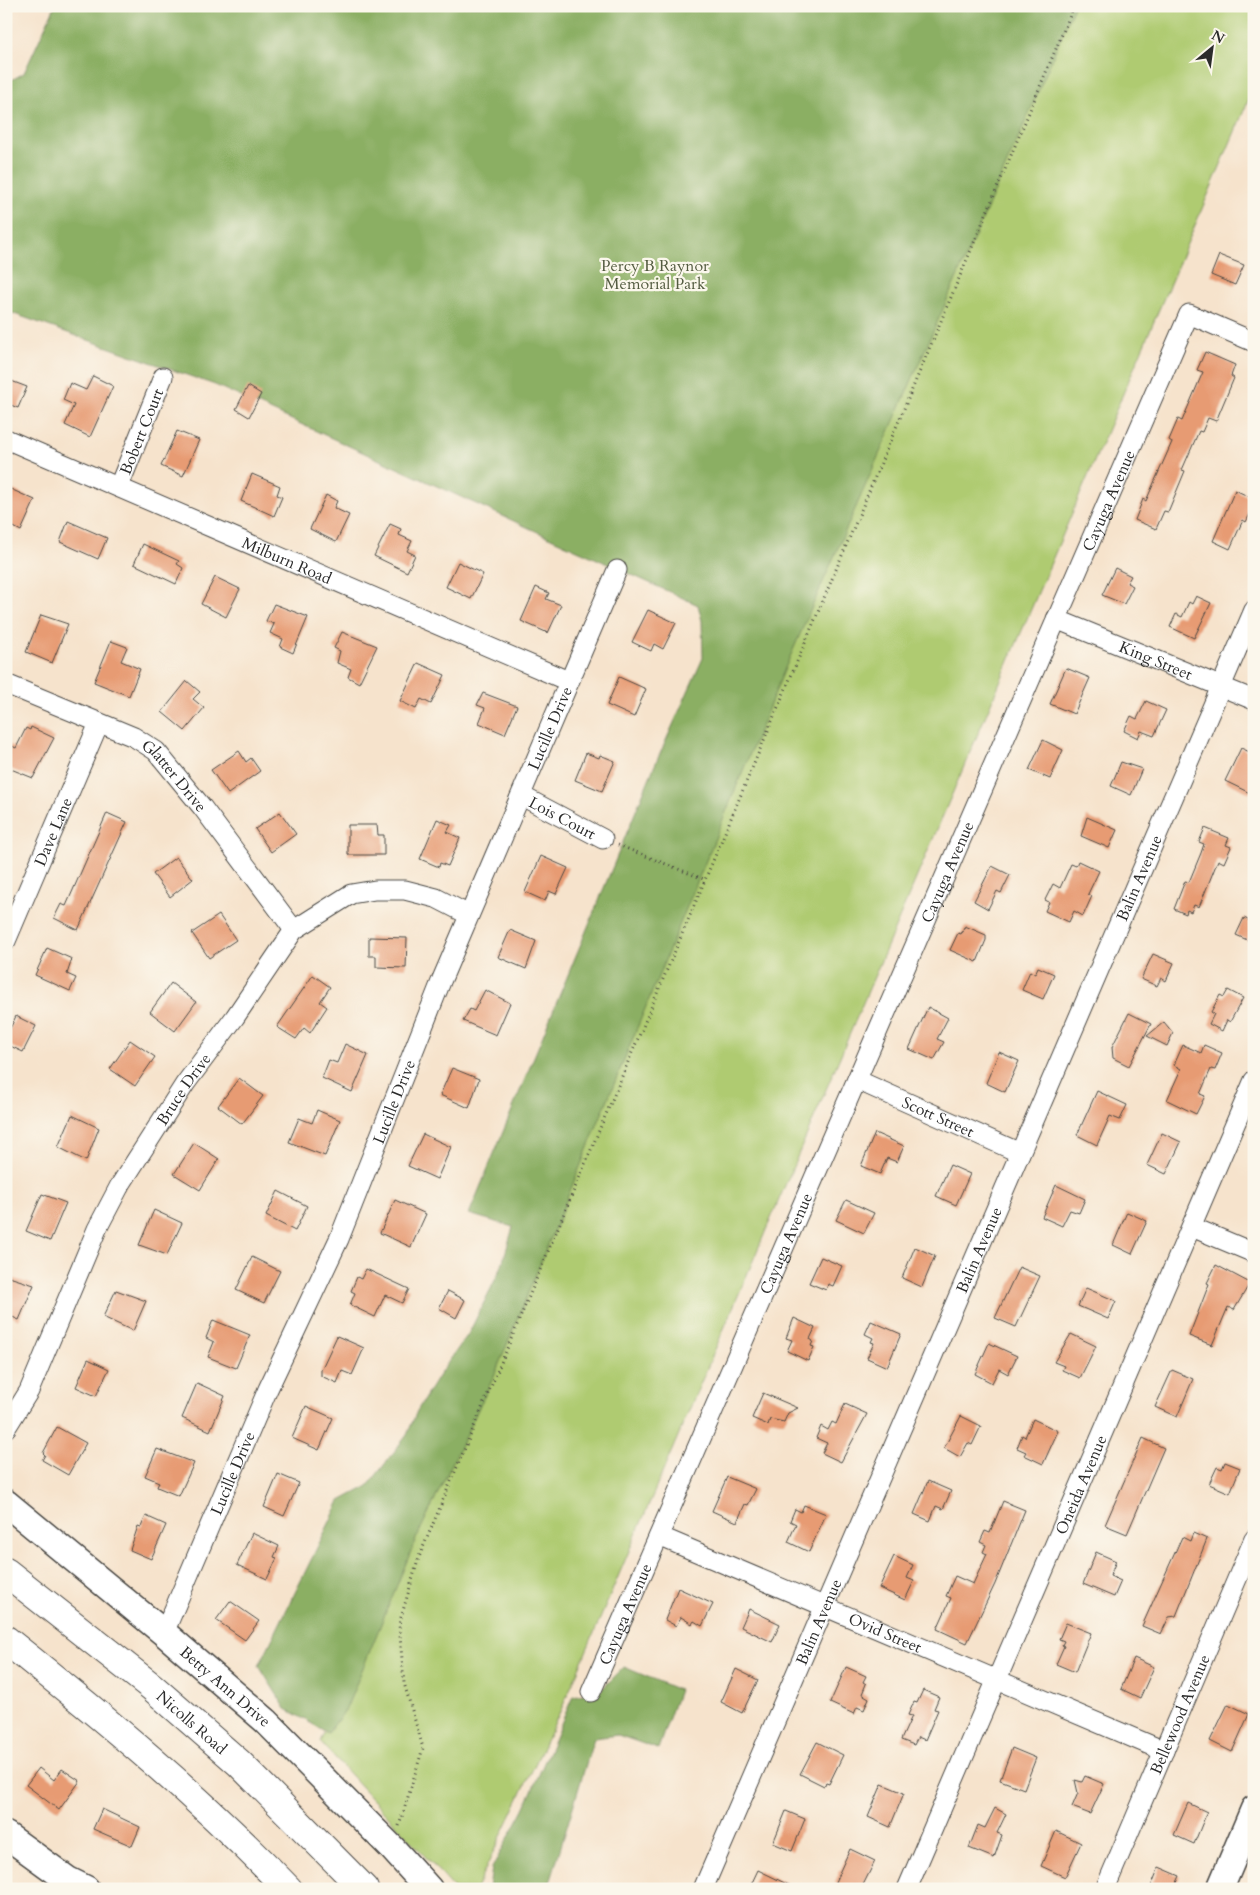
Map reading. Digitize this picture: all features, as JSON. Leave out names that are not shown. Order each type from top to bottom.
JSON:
[{"type":"highway","name":"Nicolls Road","points":[[6,1572],[152,1687],[231,1756],[364,1889]]},
{"type":"highway","points":[[6,1640],[102,1716],[245,1844],[288,1889]]},
{"type":"street","name":"Cayuga Avenue","points":[[591,1692],[1189,314],[1254,342]]},
{"type":"street","name":"Bobert Court","points":[[119,486],[163,377]]},
{"type":"street","name":"Milburn Road","points":[[6,439],[119,486],[568,681]]},
{"type":"street","name":"Lucille Drive","points":[[164,1632],[268,1389],[339,1239],[469,915],[522,796],[568,681],[617,570]]},
{"type":"street","name":"Balin Avenue","points":[[703,1889],[1254,610]]},
{"type":"street","name":"King Street","points":[[1056,619],[1254,700]]},
{"type":"street","name":"Glatter Drive","points":[[6,684],[98,723],[134,736],[156,751],[202,808],[294,930]]},
{"type":"street","name":"Dave Lane","points":[[6,941],[98,723]]},
{"type":"street","name":"Lois Court","points":[[522,796],[604,839]]},
{"type":"street","name":"Bruce Drive","points":[[6,1428],[29,1391],[98,1229],[119,1187],[180,1092],[294,930],[351,894],[374,890],[405,890],[436,898],[469,915]]},
{"type":"street","name":"Scott Street","points":[[856,1080],[1020,1153]]},
{"type":"street","name":"Oneida Avenue","points":[[907,1889],[1254,1080]]},
{"type":"street","points":[[1192,1227],[1254,1253]]},
{"type":"street","name":"Betty Ann Drive","points":[[6,1503],[164,1632],[266,1721],[392,1848],[429,1889]]},
{"type":"street","name":"Ovid Street","points":[[659,1536],[1164,1751]]},
{"type":"street","name":"Bellewood Avenue","points":[[1106,1889],[1254,1539]]},
{"type":"street","points":[[1220,1889],[1254,1809]]},
{"type":"street","points":[[6,1835],[72,1886]]},
{"type":"street","points":[[1238,1889],[1254,1854]]},
{"type":"path","points":[[392,1848],[423,1748],[404,1683],[399,1624],[419,1558],[1074,6]]},
{"type":"path","points":[[604,839],[706,880]]},
{"type":"green space","name":"Percy B Raynor Memorial Park","points":[[55,6],[1074,6],[1031,109],[786,666],[494,1376],[416,1539],[346,1709],[328,1733],[286,1709],[259,1666],[340,1501],[368,1486],[407,1435],[417,1411],[439,1375],[469,1333],[501,1268],[513,1227],[469,1214],[654,767],[703,658],[702,621],[698,605],[215,385],[6,311],[6,83],[24,73]]},
{"type":"green space","points":[[1070,6],[1254,6],[1254,87],[565,1701],[476,1889],[455,1889],[320,1742]]},
{"type":"green space","points":[[624,1667],[679,1690],[658,1749],[618,1735],[594,1738],[548,1889],[489,1889],[492,1868],[524,1809],[573,1696],[600,1691]]},
{"type":"building","points":[[1219,255],[1244,265],[1235,285],[1211,275]]},
{"type":"building","points":[[1205,352],[1235,365],[1231,376],[1234,378],[1216,421],[1208,418],[1202,432],[1199,431],[1182,470],[1185,471],[1168,512],[1164,511],[1156,529],[1135,520],[1143,499],[1146,501],[1172,442],[1169,440],[1178,419],[1182,421],[1203,372],[1197,370]]},
{"type":"building","points":[[93,376],[113,386],[90,437],[65,425],[74,405],[63,400],[70,383],[86,390]]},
{"type":"building","points":[[6,379],[27,387],[18,408],[6,403]]},
{"type":"building","points":[[248,386],[261,394],[249,417],[236,409]]},
{"type":"building","points":[[177,431],[199,440],[183,476],[161,466]]},
{"type":"building","points":[[252,474],[280,486],[277,495],[282,497],[274,516],[241,501]]},
{"type":"building","points":[[6,487],[35,500],[21,531],[6,521]]},
{"type":"building","points":[[1235,490],[1254,499],[1254,506],[1246,522],[1243,520],[1230,549],[1213,541]]},
{"type":"building","points":[[326,495],[337,501],[334,508],[349,515],[336,542],[310,529]]},
{"type":"building","points":[[68,521],[107,538],[98,559],[60,542]]},
{"type":"building","points":[[390,524],[401,529],[399,535],[412,541],[407,551],[415,555],[407,572],[374,556]]},
{"type":"building","points":[[143,544],[179,561],[177,564],[183,568],[176,584],[134,564]]},
{"type":"building","points":[[458,562],[483,574],[471,599],[446,587]]},
{"type":"building","points":[[1115,568],[1131,576],[1127,583],[1133,586],[1124,604],[1102,595]]},
{"type":"building","points":[[215,577],[240,589],[226,617],[201,604]]},
{"type":"building","points":[[536,587],[549,593],[546,599],[561,605],[548,633],[521,621]]},
{"type":"building","points":[[1196,596],[1211,603],[1194,638],[1170,627],[1176,614],[1182,617],[1189,602],[1192,604]]},
{"type":"building","points":[[274,604],[308,617],[293,653],[280,647],[283,639],[270,633],[274,624],[266,621]]},
{"type":"building","points":[[648,610],[676,623],[663,649],[654,644],[651,651],[632,642]]},
{"type":"building","points":[[41,615],[68,624],[52,663],[26,652]]},
{"type":"building","points":[[342,632],[377,646],[359,683],[348,677],[351,669],[337,663],[340,651],[334,648]]},
{"type":"building","points":[[111,641],[127,647],[121,661],[140,669],[129,696],[94,682]]},
{"type":"building","points":[[418,663],[445,675],[431,704],[421,699],[416,709],[400,701]]},
{"type":"building","points":[[1066,668],[1090,678],[1074,714],[1050,704]]},
{"type":"building","points":[[619,677],[646,689],[634,717],[607,705]]},
{"type":"building","points":[[187,681],[200,692],[193,699],[204,708],[185,731],[162,712]]},
{"type":"building","points":[[483,693],[517,706],[505,734],[479,723],[485,708],[477,705]]},
{"type":"building","points":[[1146,701],[1166,710],[1154,736],[1141,731],[1138,738],[1124,731],[1131,716],[1137,719]]},
{"type":"building","points":[[31,727],[54,738],[33,778],[6,767],[6,743],[16,748],[26,728],[30,730]]},
{"type":"building","points":[[1043,740],[1063,750],[1050,779],[1029,770]]},
{"type":"building","points":[[1241,748],[1254,754],[1254,795],[1225,781]]},
{"type":"building","points":[[239,751],[246,762],[251,758],[260,771],[228,794],[211,770]]},
{"type":"building","points":[[586,753],[599,758],[600,755],[615,761],[602,791],[575,780]]},
{"type":"building","points":[[1121,762],[1142,769],[1131,795],[1111,786]]},
{"type":"building","points":[[280,812],[296,834],[271,852],[255,829]]},
{"type":"building","points":[[107,813],[127,822],[78,930],[54,918],[61,904],[66,906]]},
{"type":"building","points":[[1087,817],[1117,830],[1109,848],[1081,836]]},
{"type":"building","points":[[437,819],[451,825],[447,832],[460,838],[448,866],[440,863],[439,867],[420,859]]},
{"type":"building","points":[[348,825],[377,825],[378,835],[384,835],[384,855],[348,855]]},
{"type":"building","points":[[1205,828],[1229,838],[1226,845],[1231,847],[1224,863],[1218,860],[1199,907],[1194,905],[1191,912],[1187,910],[1186,914],[1174,909],[1185,881],[1189,882],[1201,853],[1204,844],[1199,842]]},
{"type":"building","points":[[541,856],[568,868],[556,894],[549,891],[545,901],[525,892]]},
{"type":"building","points":[[176,857],[193,879],[170,897],[153,874]]},
{"type":"building","points":[[1078,861],[1099,871],[1088,894],[1092,896],[1083,916],[1074,911],[1069,922],[1045,911],[1049,902],[1045,900],[1053,884],[1060,888],[1071,864],[1076,866]]},
{"type":"building","points":[[992,866],[1010,875],[1001,893],[997,891],[988,909],[974,901]]},
{"type":"building","points":[[219,915],[236,940],[209,958],[192,933]]},
{"type":"building","points":[[1244,918],[1254,923],[1254,943],[1236,935]]},
{"type":"building","points":[[965,926],[986,935],[986,940],[977,962],[950,950],[958,933],[961,934]]},
{"type":"building","points":[[510,930],[536,941],[526,969],[498,957]]},
{"type":"building","points":[[369,937],[407,938],[406,968],[376,967],[376,956],[369,956]]},
{"type":"building","points":[[47,948],[72,959],[67,974],[76,978],[70,991],[35,975]]},
{"type":"building","points":[[1153,954],[1174,963],[1166,981],[1161,978],[1157,986],[1141,979]]},
{"type":"building","points":[[1038,967],[1054,974],[1043,999],[1022,990],[1030,971],[1035,974]]},
{"type":"building","points":[[313,975],[330,987],[320,1002],[327,1007],[310,1033],[304,1028],[296,1039],[277,1027]]},
{"type":"building","points":[[171,983],[196,1002],[175,1031],[150,1012]]},
{"type":"building","points":[[485,990],[510,1003],[496,1035],[463,1021],[470,1009],[474,1011]]},
{"type":"building","points":[[1228,990],[1243,998],[1230,1022],[1227,1020],[1222,1031],[1209,1024],[1214,1014],[1211,1012],[1220,995],[1224,997]]},
{"type":"building","points":[[928,1007],[948,1018],[937,1039],[944,1042],[934,1060],[909,1049]]},
{"type":"building","points":[[1129,1013],[1151,1024],[1129,1066],[1113,1058],[1112,1047]]},
{"type":"building","points":[[16,1016],[36,1026],[23,1052],[6,1044],[6,1037]]},
{"type":"building","points":[[1164,1022],[1173,1033],[1167,1046],[1147,1036]]},
{"type":"building","points":[[130,1040],[155,1057],[135,1086],[110,1069]]},
{"type":"building","points":[[345,1044],[368,1055],[352,1092],[322,1078],[329,1060],[337,1063]]},
{"type":"building","points":[[1183,1045],[1201,1053],[1204,1045],[1222,1053],[1215,1070],[1211,1069],[1200,1094],[1205,1096],[1196,1114],[1167,1100],[1181,1069],[1174,1065]]},
{"type":"building","points":[[999,1052],[1019,1061],[1005,1092],[986,1083]]},
{"type":"building","points":[[452,1068],[479,1079],[469,1108],[440,1095]]},
{"type":"building","points":[[239,1078],[263,1096],[242,1124],[218,1106]]},
{"type":"building","points":[[1097,1091],[1127,1105],[1120,1120],[1110,1116],[1097,1145],[1077,1135]]},
{"type":"building","points":[[317,1110],[340,1120],[325,1156],[289,1142],[299,1118],[312,1123]]},
{"type":"building","points":[[72,1115],[99,1128],[86,1161],[58,1147]]},
{"type":"building","points":[[875,1133],[904,1146],[897,1162],[887,1158],[880,1174],[861,1166]]},
{"type":"building","points":[[1162,1133],[1181,1142],[1166,1174],[1147,1165]]},
{"type":"building","points":[[423,1134],[451,1147],[437,1179],[408,1166]]},
{"type":"building","points":[[194,1143],[219,1159],[200,1190],[174,1174]]},
{"type":"building","points":[[950,1165],[970,1174],[956,1205],[936,1196]]},
{"type":"building","points":[[1056,1185],[1085,1199],[1079,1213],[1070,1210],[1062,1226],[1042,1217]]},
{"type":"building","points":[[278,1191],[307,1206],[295,1231],[266,1216]]},
{"type":"building","points":[[42,1194],[66,1203],[50,1241],[26,1231]]},
{"type":"building","points":[[395,1200],[426,1214],[411,1247],[380,1233]]},
{"type":"building","points":[[846,1200],[874,1213],[864,1233],[836,1220]]},
{"type":"building","points":[[154,1210],[182,1223],[167,1255],[139,1245]]},
{"type":"building","points":[[1127,1212],[1147,1221],[1132,1254],[1113,1245]]},
{"type":"building","points":[[915,1247],[935,1256],[922,1287],[902,1278]]},
{"type":"building","points":[[252,1257],[280,1271],[264,1303],[236,1290]]},
{"type":"building","points":[[821,1257],[842,1266],[833,1286],[828,1284],[826,1290],[809,1283]]},
{"type":"building","points":[[1216,1265],[1250,1283],[1234,1310],[1228,1307],[1212,1345],[1189,1336],[1209,1284],[1207,1283]]},
{"type":"building","points":[[1019,1267],[1040,1276],[1016,1327],[995,1318]]},
{"type":"building","points":[[366,1269],[409,1289],[402,1303],[385,1295],[375,1317],[350,1305],[355,1293],[351,1291],[357,1277],[361,1279]]},
{"type":"building","points":[[6,1276],[34,1285],[19,1320],[6,1314]]},
{"type":"building","points":[[1086,1288],[1116,1301],[1108,1319],[1078,1306]]},
{"type":"building","points":[[116,1290],[146,1301],[133,1331],[103,1317]]},
{"type":"building","points":[[448,1291],[465,1300],[456,1318],[439,1308]]},
{"type":"building","points":[[794,1318],[815,1328],[810,1339],[813,1341],[811,1346],[814,1347],[808,1361],[787,1351],[792,1340],[786,1338]]},
{"type":"building","points":[[213,1320],[250,1335],[236,1368],[208,1357],[214,1342],[206,1338]]},
{"type":"building","points":[[871,1321],[901,1334],[887,1367],[867,1358],[874,1343],[871,1342],[873,1338],[865,1334]]},
{"type":"building","points":[[1071,1334],[1096,1346],[1080,1378],[1062,1370],[1064,1366],[1054,1362]]},
{"type":"building","points":[[337,1336],[364,1348],[352,1375],[342,1371],[337,1383],[321,1376],[321,1370]]},
{"type":"building","points":[[989,1343],[1017,1356],[1008,1374],[999,1369],[992,1383],[975,1374]]},
{"type":"building","points":[[88,1359],[109,1369],[96,1396],[76,1387]]},
{"type":"building","points":[[1172,1370],[1193,1379],[1177,1417],[1155,1407]]},
{"type":"building","points":[[197,1383],[225,1396],[210,1431],[182,1418]]},
{"type":"building","points":[[763,1393],[798,1408],[788,1413],[784,1422],[770,1419],[768,1425],[752,1418]]},
{"type":"building","points":[[845,1404],[867,1414],[841,1462],[822,1453],[827,1443],[816,1438],[821,1426],[828,1430],[832,1422],[836,1424]]},
{"type":"building","points":[[306,1406],[333,1418],[319,1450],[292,1438]]},
{"type":"building","points":[[961,1416],[981,1426],[972,1445],[968,1443],[960,1457],[944,1448]]},
{"type":"building","points":[[1033,1419],[1058,1431],[1043,1464],[1024,1455],[1026,1452],[1017,1448],[1022,1435],[1025,1437]]},
{"type":"building","points":[[57,1427],[86,1443],[68,1475],[42,1460],[45,1455],[43,1453]]},
{"type":"building","points":[[1143,1438],[1164,1448],[1127,1534],[1105,1525]]},
{"type":"building","points":[[157,1449],[194,1463],[179,1496],[157,1487],[159,1482],[145,1476]]},
{"type":"building","points":[[1225,1462],[1240,1468],[1230,1493],[1209,1484],[1217,1467],[1222,1469]]},
{"type":"building","points":[[278,1474],[299,1483],[284,1516],[264,1507]]},
{"type":"building","points":[[727,1477],[756,1489],[748,1505],[745,1504],[737,1522],[712,1511]]},
{"type":"building","points":[[928,1481],[951,1491],[943,1509],[936,1506],[930,1521],[914,1514]]},
{"type":"building","points":[[1003,1501],[1025,1510],[995,1584],[967,1643],[937,1629],[951,1598],[946,1596],[955,1576],[973,1584],[987,1554],[983,1552],[986,1545],[980,1542],[985,1531],[990,1533]]},
{"type":"building","points":[[804,1505],[826,1514],[809,1552],[788,1542],[796,1524],[790,1521],[795,1509],[801,1512]]},
{"type":"building","points":[[146,1516],[166,1525],[151,1559],[130,1550],[138,1526],[141,1527]]},
{"type":"building","points":[[252,1533],[279,1546],[274,1557],[277,1558],[267,1579],[237,1565]]},
{"type":"building","points":[[1193,1533],[1207,1539],[1176,1616],[1169,1617],[1161,1634],[1142,1626],[1182,1537],[1190,1541]]},
{"type":"building","points":[[1096,1552],[1116,1561],[1110,1576],[1121,1581],[1114,1597],[1083,1584]]},
{"type":"building","points":[[894,1556],[913,1565],[907,1578],[914,1581],[905,1600],[879,1588]]},
{"type":"building","points":[[678,1588],[713,1604],[702,1626],[694,1621],[692,1624],[681,1617],[676,1626],[665,1620]]},
{"type":"building","points":[[230,1601],[259,1621],[245,1640],[216,1620]]},
{"type":"building","points":[[749,1609],[780,1624],[772,1642],[741,1627]]},
{"type":"building","points":[[1066,1623],[1091,1633],[1075,1672],[1056,1664],[1064,1646],[1062,1645],[1064,1641],[1059,1639]]},
{"type":"building","points":[[1134,1658],[1154,1667],[1140,1698],[1121,1689]]},
{"type":"building","points":[[846,1667],[866,1676],[863,1682],[866,1684],[862,1694],[869,1698],[864,1710],[857,1707],[854,1714],[830,1703]]},
{"type":"building","points":[[736,1669],[758,1680],[742,1713],[721,1702]]},
{"type":"building","points":[[923,1690],[939,1697],[934,1709],[938,1710],[925,1740],[918,1737],[914,1745],[901,1740],[912,1716],[908,1715],[914,1702],[917,1703]]},
{"type":"building","points":[[1228,1704],[1249,1714],[1232,1752],[1210,1741]]},
{"type":"building","points":[[817,1742],[843,1755],[829,1784],[826,1783],[824,1786],[800,1774]]},
{"type":"building","points":[[1012,1748],[1036,1758],[1024,1789],[1000,1780]]},
{"type":"building","points":[[39,1768],[54,1780],[62,1769],[80,1781],[59,1810],[26,1785]]},
{"type":"building","points":[[1085,1776],[1104,1784],[1090,1814],[1072,1807],[1078,1793],[1075,1780],[1082,1782]]},
{"type":"building","points":[[882,1784],[904,1793],[890,1827],[868,1817]]},
{"type":"building","points":[[1188,1803],[1207,1812],[1194,1844],[1174,1835]]},
{"type":"building","points":[[995,1808],[1006,1814],[997,1833],[1002,1835],[994,1858],[969,1848],[978,1825],[985,1828]]},
{"type":"building","points":[[102,1809],[140,1827],[132,1846],[93,1829]]},
{"type":"building","points":[[786,1811],[805,1819],[792,1851],[773,1843]]},
{"type":"building","points":[[1056,1831],[1081,1843],[1065,1877],[1041,1866]]},
{"type":"building","points":[[850,1849],[875,1861],[861,1889],[848,1889],[835,1882]]},
{"type":"building","points":[[1159,1867],[1180,1876],[1174,1889],[1150,1889]]},
{"type":"building","points":[[758,1870],[797,1889],[749,1889]]}]
